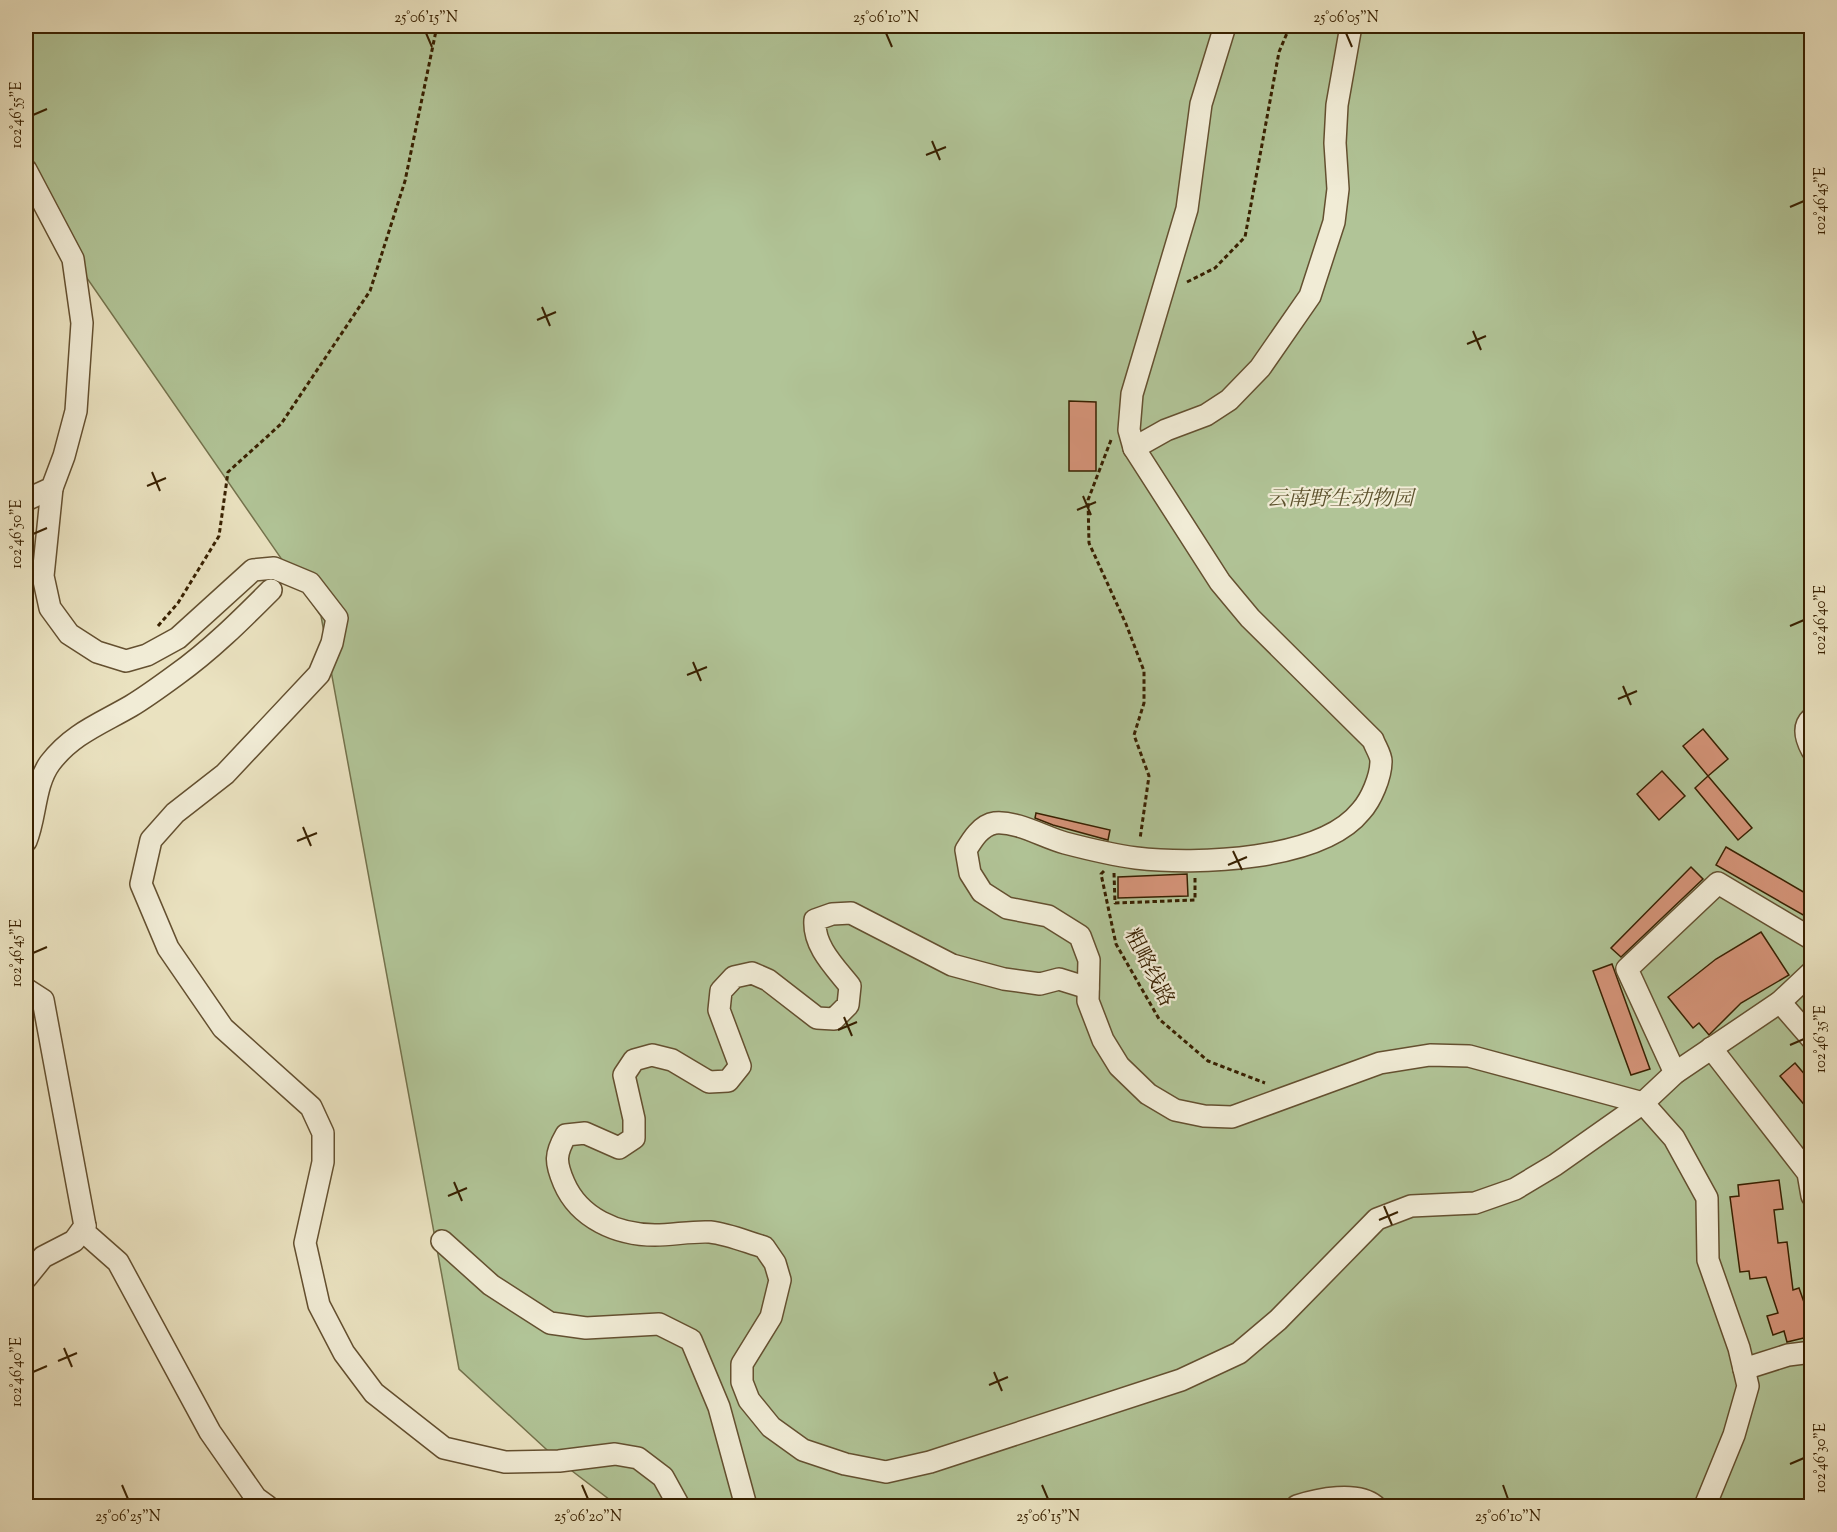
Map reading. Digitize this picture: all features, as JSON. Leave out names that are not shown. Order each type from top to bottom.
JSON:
[{"type":"street","points":[[1225,26],[1202,104],[1187,209],[1132,394],[1129,430],[1134,448],[1220,582],[1250,618],[1373,740],[1381,760],[1367,805],[1351,824],[1320,841],[1271,854],[1196,860],[1128,856],[1064,843],[1019,827],[993,823],[978,832],[966,850],[970,873],[982,892],[1007,908],[1048,916],[1080,936],[1089,960],[1088,1001],[1103,1040],[1119,1066],[1148,1094],[1175,1110],[1204,1116],[1232,1117],[1380,1062],[1430,1055],[1469,1056],[1643,1103],[1674,1138],[1707,1198],[1708,1260],[1748,1386],[1734,1435],[1705,1506]]},
{"type":"street","points":[[1134,448],[1166,430],[1206,415],[1230,400],[1260,368],[1310,296],[1334,222],[1338,189],[1335,143],[1337,105],[1351,26]]},
{"type":"street","points":[[26,170],[73,260],[82,323],[76,411],[52,488],[43,576],[50,608],[69,633],[96,652],[126,661],[147,655],[178,638],[253,570],[274,568],[310,583],[337,618],[332,643],[319,674],[225,774],[175,813],[151,840],[141,884],[168,948],[223,1028],[311,1107],[323,1133],[323,1161],[305,1243],[319,1305],[344,1353],[374,1393],[444,1448],[505,1462],[560,1461],[615,1454],[638,1458],[663,1477],[679,1506]]},
{"type":"street","points":[[26,500],[52,488]]},
{"type":"street","points":[[26,841],[41,781],[49,765],[72,738],[132,705],[178,674],[228,633],[272,590]]},
{"type":"street","points":[[1812,718],[1807,722],[1805,738],[1812,750]]},
{"type":"street","points":[[1675,1073],[1627,969],[1718,883],[1812,939]]},
{"type":"street","points":[[1088,988],[1059,979],[1040,984],[1004,979],[952,966],[851,913],[832,914],[815,920],[814,932],[819,945],[850,986],[848,1005],[834,1019],[817,1018],[768,980],[752,973],[734,977],[722,991],[719,1010],[740,1066],[728,1081],[709,1082],[672,1060],[652,1055],[634,1060],[624,1075],[634,1119],[634,1138],[619,1148],[585,1133],[566,1135],[557,1151],[559,1170],[570,1196],[582,1209],[609,1227],[652,1235],[711,1232],[764,1247],[775,1263],[780,1281],[771,1317],[742,1364],[742,1382],[749,1400],[771,1427],[803,1450],[845,1464],[886,1472],[930,1462],[1181,1380],[1239,1353],[1278,1320],[1377,1219],[1411,1206],[1475,1203],[1515,1190],[1555,1165],[1643,1103],[1675,1073],[1780,1002],[1812,972]]},
{"type":"street","points":[[26,989],[43,1000],[85,1226],[84,1232],[118,1263],[210,1432],[256,1498],[267,1506]]},
{"type":"street","points":[[1780,1002],[1812,1039]]},
{"type":"street","points":[[1711,1048],[1808,1173],[1812,1196]]},
{"type":"street","points":[[26,1278],[44,1257],[74,1240],[85,1226]]},
{"type":"street","points":[[442,1241],[491,1284],[550,1323],[586,1328],[659,1324],[691,1341],[719,1407],[746,1506]]},
{"type":"street","points":[[1744,1369],[1788,1355],[1812,1352]]},
{"type":"street","points":[[1298,1506],[1318,1500],[1356,1499],[1376,1506]]},
{"type":"path","points":[[156,628],[178,603],[219,536],[228,472],[281,424],[370,291],[405,181],[437,26]]},
{"type":"path","points":[[1162,295],[1215,268],[1245,237],[1279,52],[1290,26]]},
{"type":"path","points":[[1114,432],[1088,500],[1089,543],[1126,624],[1144,672],[1144,703],[1134,735],[1149,776],[1128,856],[1114,875],[1115,903],[1195,900],[1196,860]]},
{"type":"path","name":"粗略线路","points":[[1128,856],[1101,874],[1116,944],[1159,1019],[1208,1061],[1293,1095]]},
{"type":"green space","name":"云南野生动物园","points":[[26,26],[1811,26],[1811,1506],[618,1506],[559,1461],[459,1369],[321,616],[26,190]]},
{"type":"building","points":[[1069,401],[1096,402],[1096,471],[1069,471]]},
{"type":"building","points":[[1703,729],[1728,759],[1708,776],[1683,746]]},
{"type":"building","points":[[1662,771],[1685,796],[1659,820],[1637,794]]},
{"type":"building","points":[[1708,776],[1752,828],[1738,840],[1695,788]]},
{"type":"building","points":[[1036,813],[1110,830],[1108,840],[1053,825],[1035,818]]},
{"type":"building","points":[[1726,847],[1812,897],[1812,920],[1716,865]]},
{"type":"building","points":[[1691,867],[1703,879],[1621,957],[1611,948]]},
{"type":"building","points":[[1187,874],[1188,896],[1118,898],[1118,877]]},
{"type":"building","points":[[1761,932],[1789,975],[1741,1003],[1709,1035],[1699,1023],[1693,1028],[1668,997],[1716,959]]},
{"type":"building","points":[[1612,964],[1650,1069],[1631,1075],[1593,971]]},
{"type":"building","points":[[1795,1063],[1812,1083],[1812,1114],[1780,1076]]},
{"type":"building","points":[[1779,1180],[1783,1209],[1774,1210],[1778,1243],[1787,1242],[1793,1290],[1799,1288],[1812,1325],[1812,1336],[1787,1342],[1784,1331],[1773,1335],[1767,1316],[1778,1313],[1766,1277],[1750,1279],[1749,1271],[1740,1272],[1730,1197],[1739,1196],[1738,1185]]}]
